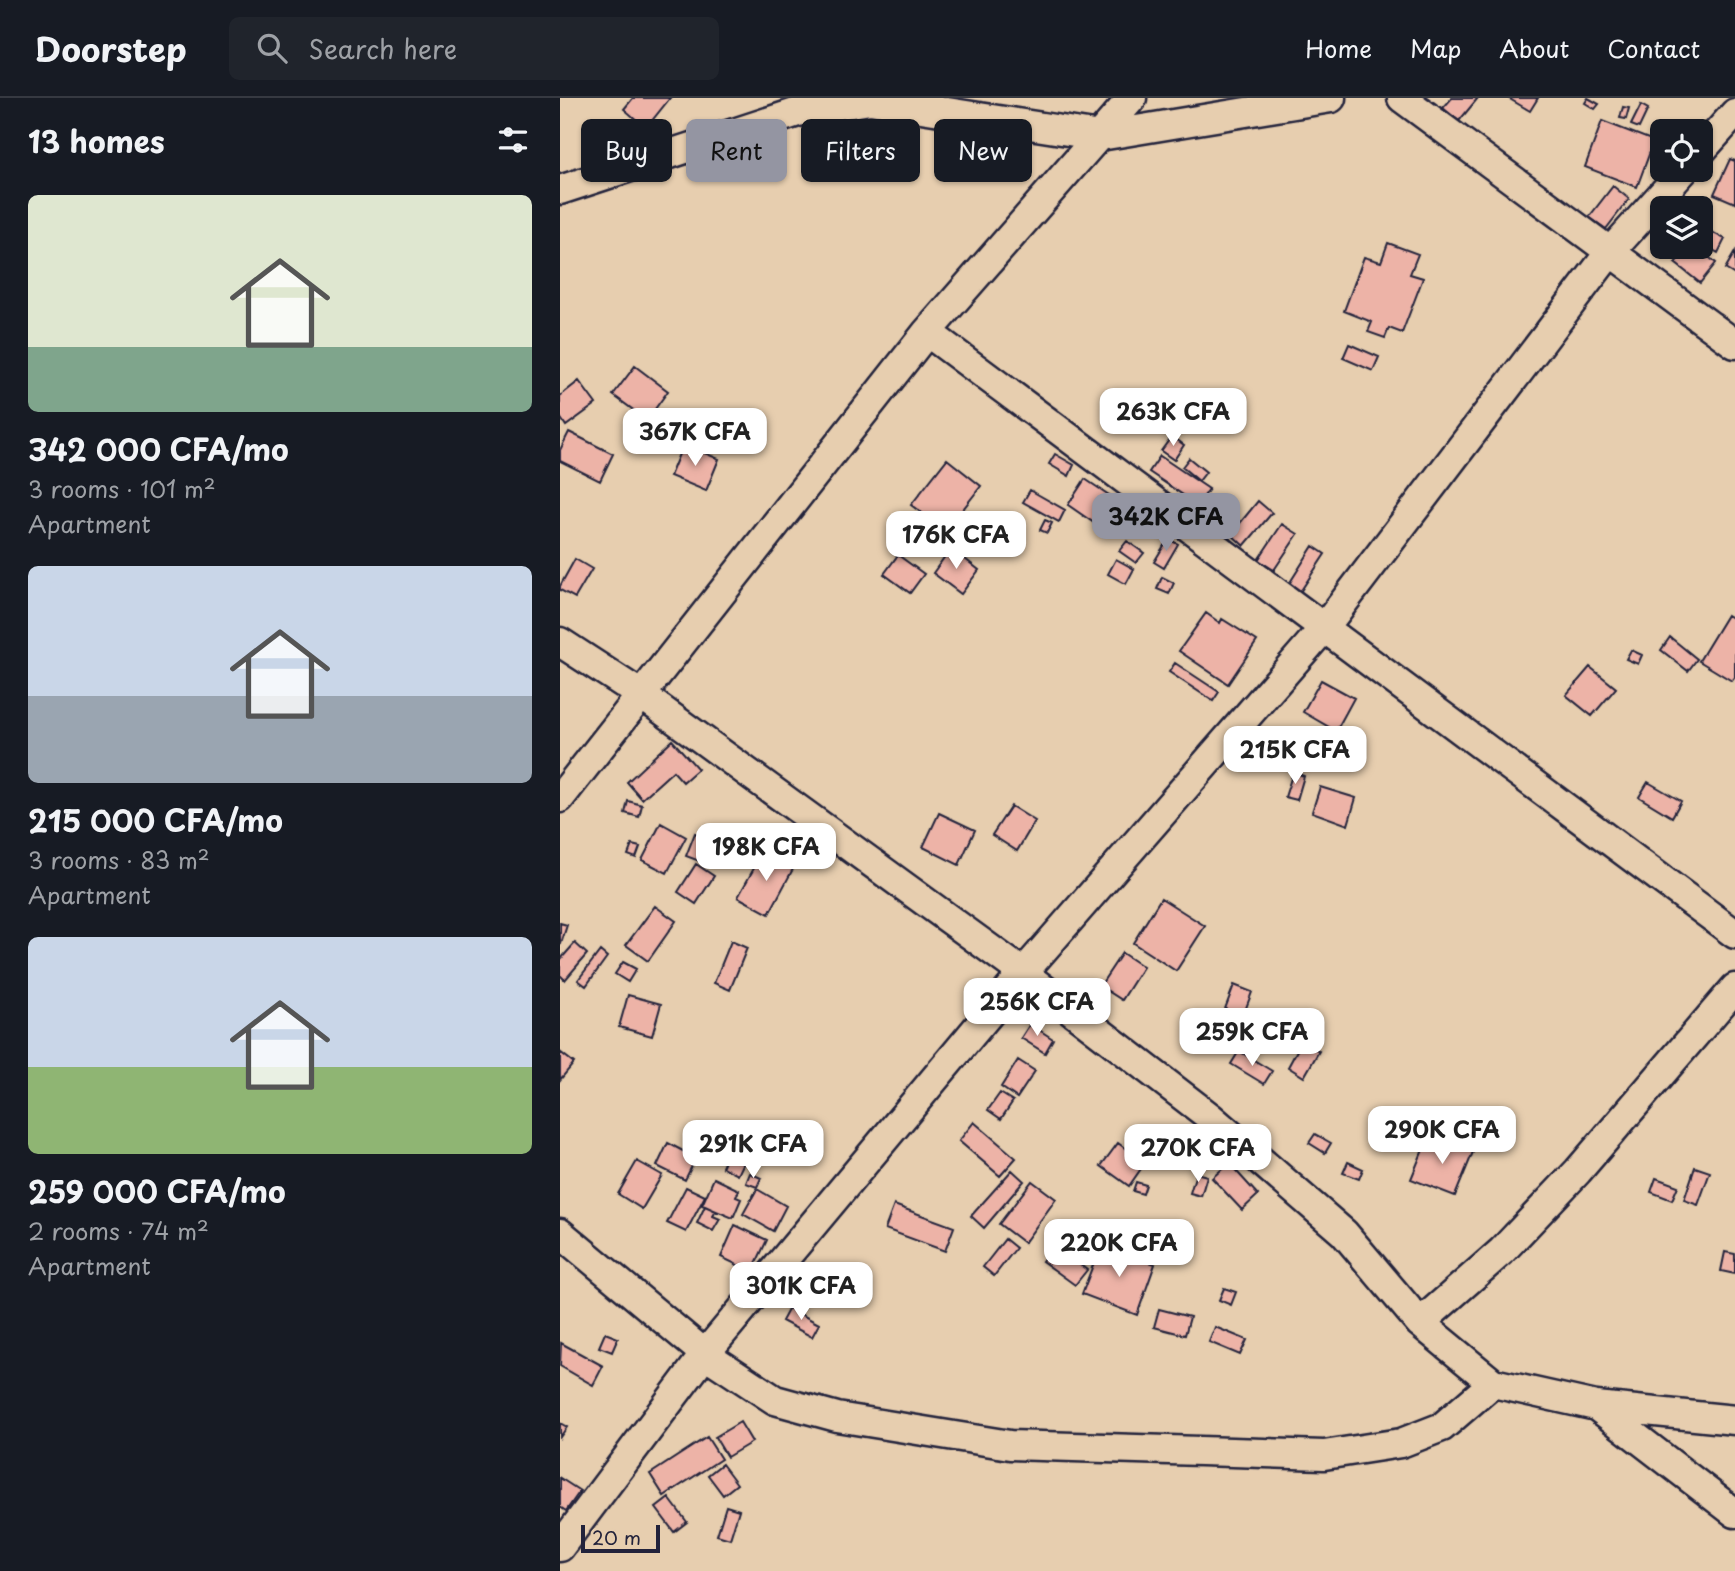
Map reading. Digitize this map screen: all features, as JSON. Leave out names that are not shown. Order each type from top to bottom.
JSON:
[{"type":"street","points":[[560,798],[928,332],[1132,98]]},
{"type":"street","points":[[560,190],[798,112],[870,100],[1100,136],[1331,98]]},
{"type":"street","points":[[1402,98],[1735,344]]},
{"type":"street","points":[[1713,138],[1735,113]]},
{"type":"street","points":[[560,1547],[705,1354],[1023,973],[1324,628],[1610,252],[1673,182]]},
{"type":"street","points":[[928,332],[1735,933]]},
{"type":"street","points":[[560,642],[640,694],[1023,973],[1210,1117],[1344,1233],[1420,1323],[1493,1383],[1596,1406],[1735,1420]]},
{"type":"street","points":[[1420,1323],[1502,1251],[1559,1191],[1735,988]]},
{"type":"street","points":[[560,1233],[705,1354],[775,1400],[837,1418],[1010,1445],[1324,1455],[1401,1443],[1442,1427],[1493,1383]]},
{"type":"street","points":[[1596,1406],[1735,1513]]},
{"type":"building","points":[[633,98],[670,98],[653,119],[636,119],[624,109]]},
{"type":"building","points":[[1452,98],[1478,98],[1459,121],[1443,108]]},
{"type":"building","points":[[1508,98],[1538,98],[1530,111]]},
{"type":"building","points":[[1588,98],[1599,104],[1595,109],[1585,103]]},
{"type":"building","points":[[1641,105],[1648,109],[1639,128],[1631,125]]},
{"type":"building","points":[[1623,107],[1629,108],[1626,119],[1620,118]]},
{"type":"building","points":[[1602,121],[1650,139],[1650,152],[1637,187],[1585,167]]},
{"type":"building","points":[[1730,159],[1735,161],[1735,203],[1714,194]]},
{"type":"building","points":[[1613,186],[1629,199],[1606,229],[1589,217]]},
{"type":"building","points":[[1713,233],[1725,239],[1718,253],[1713,250]]},
{"type":"building","points":[[1388,243],[1418,254],[1410,274],[1423,278],[1402,333],[1389,328],[1385,338],[1368,332],[1372,322],[1344,311],[1364,257],[1381,262]]},
{"type":"building","points":[[1735,252],[1735,275],[1725,269]]},
{"type":"building","points":[[1678,259],[1711,259],[1716,263],[1700,283],[1675,263]]},
{"type":"building","points":[[1349,344],[1379,357],[1373,371],[1343,358]]},
{"type":"building","points":[[635,366],[668,391],[647,420],[613,395]]},
{"type":"building","points":[[579,381],[596,404],[566,426],[560,417],[560,396]]},
{"type":"building","points":[[569,432],[613,454],[600,481],[560,461],[560,450]]},
{"type":"building","points":[[1172,436],[1184,445],[1174,460],[1161,451]]},
{"type":"building","points":[[683,444],[719,459],[706,491],[670,476]]},
{"type":"building","points":[[1055,454],[1074,465],[1069,476],[1049,464]]},
{"type":"building","points":[[1160,456],[1209,489],[1198,505],[1149,472]]},
{"type":"building","points":[[1189,458],[1206,472],[1199,481],[1182,467]]},
{"type":"building","points":[[947,459],[981,486],[946,531],[911,505]]},
{"type":"building","points":[[1085,479],[1115,499],[1097,525],[1068,505]]},
{"type":"building","points":[[1030,490],[1065,510],[1059,522],[1023,502]]},
{"type":"building","points":[[1258,501],[1272,513],[1244,546],[1231,534]]},
{"type":"building","points":[[1045,520],[1052,523],[1047,533],[1040,530]]},
{"type":"building","points":[[1282,524],[1298,534],[1274,570],[1258,560]]},
{"type":"building","points":[[1168,539],[1178,544],[1164,568],[1154,562]]},
{"type":"building","points":[[1127,541],[1144,553],[1136,563],[1119,551]]},
{"type":"building","points":[[1313,546],[1325,554],[1300,592],[1289,584]]},
{"type":"building","points":[[951,548],[979,570],[961,594],[933,573]]},
{"type":"building","points":[[898,555],[924,574],[910,593],[884,574]]},
{"type":"building","points":[[575,559],[592,569],[575,598],[560,590],[560,586]]},
{"type":"building","points":[[1116,559],[1134,569],[1126,584],[1108,574]]},
{"type":"building","points":[[1162,577],[1174,583],[1169,594],[1157,589]]},
{"type":"building","points":[[1206,613],[1220,623],[1222,619],[1257,641],[1228,684],[1179,651]]},
{"type":"building","points":[[1727,615],[1735,620],[1735,677],[1732,681],[1699,661]]},
{"type":"building","points":[[1670,637],[1697,659],[1688,671],[1661,650]]},
{"type":"building","points":[[1631,650],[1642,655],[1638,664],[1626,659]]},
{"type":"building","points":[[1175,663],[1219,692],[1213,701],[1169,672]]},
{"type":"building","points":[[1590,667],[1616,688],[1592,716],[1566,695]]},
{"type":"building","points":[[1321,680],[1354,698],[1336,731],[1303,712]]},
{"type":"building","points":[[672,740],[698,769],[683,782],[673,771],[642,799],[627,782]]},
{"type":"building","points":[[1293,772],[1304,776],[1297,800],[1285,797]]},
{"type":"building","points":[[1648,782],[1681,801],[1672,817],[1639,797]]},
{"type":"building","points":[[1320,787],[1356,798],[1348,825],[1312,812]]},
{"type":"building","points":[[628,801],[642,805],[639,817],[625,813]]},
{"type":"building","points":[[1011,806],[1035,821],[1017,851],[992,835]]},
{"type":"building","points":[[939,813],[975,830],[959,865],[923,847]]},
{"type":"building","points":[[661,823],[686,837],[667,873],[642,860]]},
{"type":"building","points":[[695,833],[711,839],[702,862],[686,856]]},
{"type":"building","points":[[632,845],[640,847],[636,858],[628,855]]},
{"type":"building","points":[[763,852],[793,869],[769,914],[738,897]]},
{"type":"building","points":[[696,864],[714,876],[696,904],[678,892]]},
{"type":"building","points":[[1161,898],[1205,926],[1176,971],[1133,943]]},
{"type":"building","points":[[655,906],[676,921],[648,961],[626,945]]},
{"type":"building","points":[[560,923],[567,925],[561,944],[560,944]]},
{"type":"building","points":[[731,941],[747,948],[730,990],[714,983]]},
{"type":"building","points":[[575,943],[587,954],[565,980],[560,975],[560,960]]},
{"type":"building","points":[[600,951],[607,957],[586,986],[578,980]]},
{"type":"building","points":[[1122,953],[1143,967],[1122,1000],[1100,986]]},
{"type":"building","points":[[623,962],[636,969],[628,982],[615,974]]},
{"type":"building","points":[[1234,985],[1252,992],[1243,1016],[1225,1009]]},
{"type":"building","points":[[628,995],[661,1004],[652,1036],[619,1027]]},
{"type":"building","points":[[1030,1024],[1053,1039],[1045,1053],[1021,1038]]},
{"type":"building","points":[[1302,1041],[1319,1051],[1304,1077],[1288,1067]]},
{"type":"building","points":[[1239,1051],[1272,1071],[1264,1084],[1231,1064]]},
{"type":"building","points":[[560,1052],[574,1063],[560,1080]]},
{"type":"building","points":[[1018,1060],[1035,1071],[1017,1098],[1001,1087]]},
{"type":"building","points":[[1000,1093],[1013,1101],[1001,1119],[988,1110]]},
{"type":"building","points":[[974,1122],[1016,1158],[1000,1176],[959,1141]]},
{"type":"building","points":[[720,1124],[737,1133],[725,1155],[708,1146]]},
{"type":"building","points":[[737,1133],[754,1141],[738,1175],[722,1167]]},
{"type":"building","points":[[1315,1134],[1331,1143],[1325,1153],[1309,1143]]},
{"type":"building","points":[[1429,1135],[1473,1152],[1455,1196],[1411,1179]]},
{"type":"building","points":[[668,1143],[696,1158],[685,1180],[657,1166]]},
{"type":"building","points":[[1118,1143],[1145,1163],[1129,1186],[1101,1166]]},
{"type":"building","points":[[637,1161],[662,1175],[642,1209],[618,1194]]},
{"type":"building","points":[[1348,1162],[1363,1169],[1359,1179],[1343,1173]]},
{"type":"building","points":[[1229,1163],[1258,1195],[1242,1210],[1212,1178]]},
{"type":"building","points":[[1695,1167],[1710,1172],[1698,1205],[1684,1200]]},
{"type":"building","points":[[1012,1170],[1024,1181],[984,1228],[971,1216]]},
{"type":"building","points":[[750,1173],[761,1178],[757,1187],[746,1183]]},
{"type":"building","points":[[1196,1173],[1207,1176],[1201,1196],[1190,1193]]},
{"type":"building","points":[[714,1178],[739,1190],[736,1197],[741,1199],[733,1218],[702,1205]]},
{"type":"building","points":[[1656,1178],[1678,1186],[1672,1200],[1651,1192]]},
{"type":"building","points":[[1032,1181],[1056,1199],[1024,1243],[999,1224]]},
{"type":"building","points":[[1136,1182],[1146,1185],[1143,1194],[1133,1191]]},
{"type":"building","points":[[686,1187],[705,1196],[686,1232],[667,1223]]},
{"type":"building","points":[[757,1189],[786,1206],[773,1231],[743,1214]]},
{"type":"building","points":[[894,1205],[954,1227],[945,1251],[885,1229]]},
{"type":"building","points":[[705,1206],[716,1211],[713,1216],[720,1219],[713,1231],[697,1223]]},
{"type":"building","points":[[735,1225],[767,1240],[752,1272],[721,1257]]},
{"type":"building","points":[[1068,1229],[1097,1241],[1090,1258],[1061,1246]]},
{"type":"building","points":[[1005,1239],[1016,1248],[994,1276],[983,1267]]},
{"type":"building","points":[[1101,1244],[1155,1264],[1137,1315],[1082,1294]]},
{"type":"building","points":[[1054,1245],[1087,1270],[1075,1285],[1042,1261]]},
{"type":"building","points":[[1725,1252],[1735,1254],[1735,1274],[1721,1271]]},
{"type":"building","points":[[1224,1288],[1236,1292],[1231,1305],[1219,1300]]},
{"type":"building","points":[[789,1308],[819,1324],[812,1337],[782,1321]]},
{"type":"building","points":[[1159,1309],[1190,1317],[1185,1335],[1154,1327]]},
{"type":"building","points":[[1215,1327],[1247,1340],[1240,1355],[1209,1342]]},
{"type":"building","points":[[605,1333],[618,1338],[612,1352],[599,1347]]},
{"type":"building","points":[[561,1343],[603,1366],[593,1385],[560,1366]]},
{"type":"building","points":[[740,1422],[752,1442],[727,1457],[715,1437]]},
{"type":"building","points":[[560,1423],[567,1427],[560,1437]]},
{"type":"building","points":[[707,1437],[721,1459],[664,1496],[650,1474]]},
{"type":"building","points":[[722,1464],[737,1484],[723,1495],[708,1475]]},
{"type":"building","points":[[560,1478],[580,1491],[566,1511],[560,1507]]},
{"type":"building","points":[[669,1498],[687,1522],[674,1532],[656,1508]]},
{"type":"building","points":[[726,1506],[739,1510],[730,1539],[717,1535]]}]
